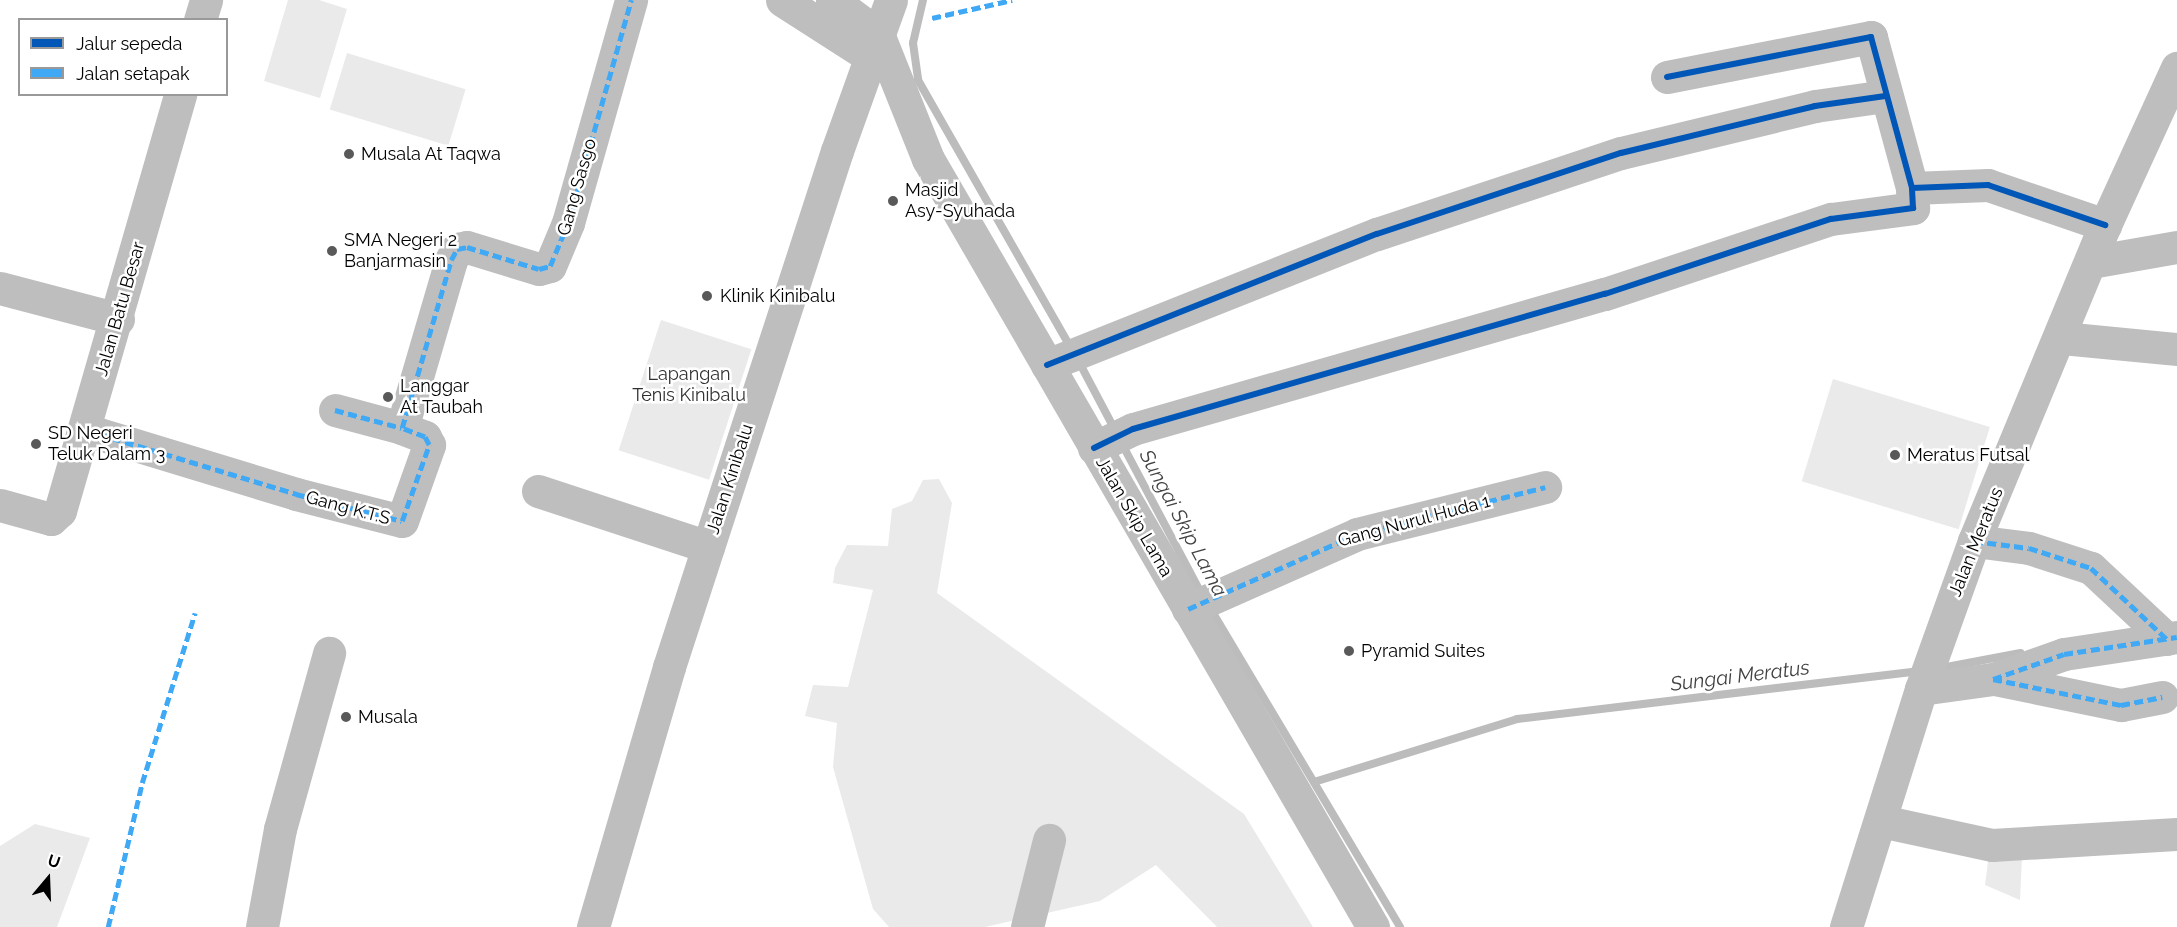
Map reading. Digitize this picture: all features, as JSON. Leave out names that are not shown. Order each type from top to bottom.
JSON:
[{"type":"street","points":[[201,18],[206,0]]},
{"type":"street","name":"Gang Sasgo","points":[[402,428],[451,260],[457,249],[467,247],[539,269],[550,266],[565,231],[631,0]]},
{"type":"street","points":[[782,0],[879,54]]},
{"type":"street","points":[[832,0],[879,54]]},
{"type":"street","name":"Jalan Kinibalu","points":[[592,927],[708,547],[879,54],[891,0]]},
{"type":"street","points":[[1097,446],[1133,429],[1605,294],[1831,219],[1913,208],[1912,188],[1885,96],[1874,40],[1868,36],[1667,77]]},
{"type":"street","name":"Jalan Skip Lama","points":[[879,54],[928,159],[1061,359],[1097,446],[1202,602],[1373,927]]},
{"type":"street","name":"Jalan Meratus","points":[[1846,927],[1927,672],[1974,541],[2062,338],[2105,225],[2177,68]]},
{"type":"street","name":"Jalan Batu Besar","points":[[0,505],[51,519],[60,510],[86,430],[179,96]]},
{"type":"street","points":[[1061,359],[1377,234],[1621,153],[1815,106],[1885,96]]},
{"type":"street","points":[[1912,188],[1988,185],[2105,225]]},
{"type":"street","points":[[2091,262],[2177,247]]},
{"type":"street","points":[[0,288],[118,319]]},
{"type":"street","points":[[2062,338],[2177,349]]},
{"type":"street","name":"Gang K.T.S","points":[[86,430],[398,521],[407,515],[429,445],[425,437],[402,428],[335,410]]},
{"type":"street","name":"Gang Nurul Huda 1","points":[[1202,602],[1357,534],[1545,488]]},
{"type":"street","points":[[538,491],[708,547]]},
{"type":"street","points":[[1974,541],[2029,548],[2084,565],[2164,633]]},
{"type":"street","points":[[1993,679],[2064,654],[2164,633]]},
{"type":"street","points":[[262,927],[280,829],[329,653]]},
{"type":"street","points":[[1927,672],[1993,679],[2121,705],[2162,697]]},
{"type":"street","points":[[1881,821],[1992,845],[2177,834]]},
{"type":"street","points":[[1027,927],[1049,840]]},
{"type":"green space","points":[[288,0],[319,0],[347,9],[320,98],[264,81]]},
{"type":"green space","points":[[347,53],[466,89],[448,146],[330,109]]},
{"type":"green space","name":"Lapangan Tenis Kinibalu","points":[[661,320],[751,349],[709,480],[619,450]]},
{"type":"green space","name":"Meratus Futsal","points":[[1833,379],[1990,427],[1959,529],[1802,481]]},
{"type":"green space","points":[[939,479],[952,503],[937,593],[1244,814],[1313,927],[1217,927],[1156,865],[1100,901],[985,927],[889,927],[873,909],[833,767],[837,723],[805,716],[813,685],[848,687],[873,590],[833,583],[835,568],[847,545],[888,546],[892,509],[912,501],[923,480]]},
{"type":"green space","points":[[35,824],[90,838],[57,927],[0,927],[0,846]]},
{"type":"green space","points":[[1989,854],[2022,857],[2020,900],[1985,885]]},
{"type":"waterway","name":"Sungai Skip Lama","points":[[923,0],[913,43],[918,80],[1070,346]]},
{"type":"waterway","name":"Sungai Skip Lama","points":[[1079,362],[1114,428]]},
{"type":"waterway","name":"Sungai Skip Lama","points":[[1121,442],[1202,595]]},
{"type":"waterway","name":"Sungai Skip Lama","points":[[1210,608],[1400,927]]},
{"type":"waterway","name":"Sungai Meratus","points":[[1936,669],[2021,653]]},
{"type":"waterway","name":"Sungai Meratus","points":[[1314,782],[1517,719],[1918,671]]},
{"type":"marked path","points":[[86,430],[296,494],[402,521],[429,445],[425,437],[402,428],[451,260],[457,249],[467,247],[539,269],[550,266],[568,223],[631,0]]},
{"type":"marked path","points":[[932,18],[1012,0]]},
{"type":"marked path","points":[[335,410],[402,428]]},
{"type":"marked path","points":[[1188,609],[1357,534],[1545,487]]},
{"type":"marked path","points":[[1974,541],[2029,548],[2091,568],[2167,639]]},
{"type":"marked path","points":[[108,927],[142,783],[195,613]]},
{"type":"marked path","points":[[1993,679],[2064,654],[2177,637]]},
{"type":"marked path","points":[[1993,679],[2121,705],[2162,697]]},
{"type":"cycle path","points":[[1667,77],[1871,37],[1912,188]]},
{"type":"cycle path","points":[[1047,365],[1377,234],[1621,153],[1815,106],[1885,96]]},
{"type":"cycle path","points":[[1094,448],[1133,429],[1605,294],[1831,219],[1913,208],[1912,188],[1988,185],[2105,225]]},
{"type":"place","name":"Musala At Taqwa","points":[[349,154]]},
{"type":"place","name":"Masjid Asy-Syuhada","points":[[893,201]]},
{"type":"place","name":"SMA Negeri 2 Banjarmasin","points":[[332,251]]},
{"type":"place","name":"Klinik Kinibalu","points":[[707,296]]},
{"type":"place","name":"Langgar At Taubah","points":[[388,397]]},
{"type":"place","name":"SD Negeri Teluk Dalam 3","points":[[36,444]]},
{"type":"place","name":"Meratus Futsal","points":[[1895,455]]},
{"type":"place","name":"Pyramid Suites","points":[[1349,651]]},
{"type":"place","name":"Musala","points":[[346,717]]}]
